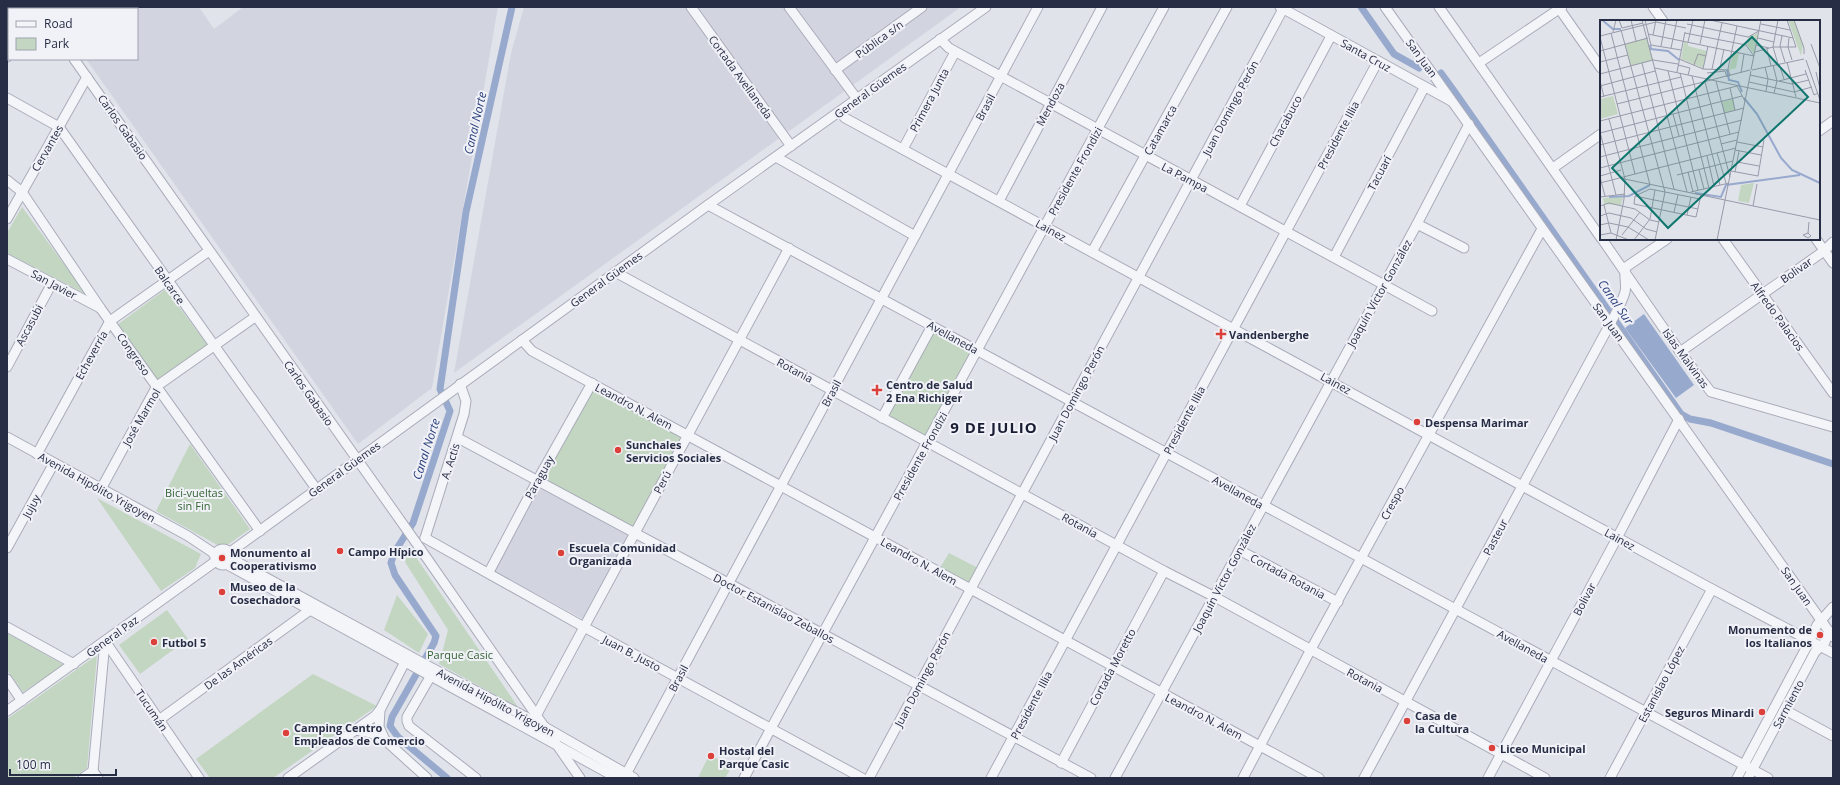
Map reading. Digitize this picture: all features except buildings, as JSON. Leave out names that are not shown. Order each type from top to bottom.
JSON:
[{"type":"street","name":"Cortada Avellaneda","points":[[691,7],[791,146]]},
{"type":"street","points":[[789,7],[857,99]]},
{"type":"street","name":"Pública s/n","points":[[835,70],[921,7]]},
{"type":"street","name":"General Güemes","points":[[223,557],[615,272],[986,7]]},
{"type":"street","name":"Brasil","points":[[628,777],[728,584],[1038,7]]},
{"type":"street","name":"Mendoza","points":[[999,202],[1102,7]]},
{"type":"street","name":"Presidente Frondizi","points":[[744,778],[1164,7]]},
{"type":"street","name":"Catamarca","points":[[1092,252],[1227,7]]},
{"type":"street","name":"Islas Malvinas","points":[[1439,7],[1600,237]]},
{"type":"street","points":[[1653,7],[1662,20]]},
{"type":"street","name":"Santa Cruz","points":[[1282,8],[1424,88],[1452,102]]},
{"type":"street","name":"Juan Domingo Perón","points":[[869,778],[1282,8]]},
{"type":"street","name":"San Juan","points":[[1388,8],[1452,102],[1831,634]]},
{"type":"street","points":[[1479,63],[1560,8],[1600,67]]},
{"type":"street","name":"Chacabuco","points":[[1240,206],[1331,36]]},
{"type":"street","name":"La Pampa","points":[[940,39],[948,48],[955,52],[1432,311]]},
{"type":"street","name":"Primera Junta","points":[[903,149],[955,52]]},
{"type":"street","name":"Carlos Gabasio","points":[[75,60],[255,317],[416,542],[580,778]]},
{"type":"street","name":"Presidente Illia","points":[[991,778],[1378,61]]},
{"type":"street","name":"Cervantes","points":[[7,219],[87,77]]},
{"type":"street","name":"Tacuarí","points":[[1334,257],[1424,88]]},
{"type":"street","name":"Balcarce","points":[[7,98],[59,127],[213,346],[317,490]]},
{"type":"street","name":"Lainez","points":[[840,112],[845,118],[999,202],[1331,381],[1617,538],[1833,653]]},
{"type":"street","points":[[1820,130],[1833,121]]},
{"type":"street","name":"Joaquín Víctor González","points":[[1115,778],[1417,224],[1469,124]]},
{"type":"street","points":[[1553,168],[1600,135]]},
{"type":"street","points":[[776,157],[915,236]]},
{"type":"street","name":"Congreso","points":[[7,180],[22,192],[101,309],[260,531]]},
{"type":"street","name":"Avellaneda","points":[[708,205],[1768,778]]},
{"type":"street","points":[[1417,224],[1464,248]]},
{"type":"street","name":"Crespo","points":[[1243,778],[1310,650],[1338,602],[1542,229]]},
{"type":"street","name":"Islas Malvinas","points":[[1602,240],[1680,352],[1711,392],[1833,428]]},
{"type":"street","points":[[1625,272],[1626,267],[1666,240]]},
{"type":"street","name":"Alfredo Palacios","points":[[1724,240],[1833,394]]},
{"type":"street","points":[[1817,240],[1833,263]]},
{"type":"street","name":"Bolivar","points":[[1680,352],[1824,250],[1833,242]]},
{"type":"street","name":"Perú","points":[[536,716],[789,248]]},
{"type":"street","name":"Echeverría","points":[[37,454],[110,321],[209,251]]},
{"type":"street","name":"San Javier","points":[[7,259],[101,309]]},
{"type":"street","name":"Rotania","points":[[615,272],[1545,778]]},
{"type":"street","name":"Pasteur","points":[[1364,778],[1610,324],[1623,297],[1626,286],[1625,272]]},
{"type":"street","name":"Ascasubi","points":[[7,367],[52,283]]},
{"type":"street","points":[[1623,297],[1630,292],[1639,292]]},
{"type":"street","name":"José Marmol","points":[[101,489],[157,386],[255,317]]},
{"type":"street","points":[[882,418],[932,326]]},
{"type":"street","name":"Leandro N. Alem","points":[[522,340],[532,351],[1319,778]]},
{"type":"street","name":"Paraguay","points":[[489,572],[537,481],[592,383]]},
{"type":"street","name":"A. Actis","points":[[425,538],[458,438],[464,414],[466,401],[460,384]]},
{"type":"street","name":"Bolivar","points":[[1488,778],[1679,419]]},
{"type":"street","name":"Avenida Hipólito Yrigoyen","points":[[7,437],[188,536],[198,538],[223,557],[411,661],[543,726],[628,777]]},
{"type":"street","name":"Doctor Estanislao Zeballos","points":[[458,438],[1091,778]]},
{"type":"street","name":"Jujuy","points":[[7,548],[54,463]]},
{"type":"street","points":[[416,542],[425,538]]},
{"type":"street","name":"Juan B. Justo","points":[[425,538],[489,572],[584,627],[862,778]]},
{"type":"street","name":"Cortada Rotania","points":[[1239,550],[1338,602]]},
{"type":"street","name":"General Paz","points":[[7,711],[223,557]]},
{"type":"street","name":"Cortada Moretto","points":[[1061,762],[1164,571]]},
{"type":"street","name":"Estanislao López","points":[[1610,778],[1712,589]]},
{"type":"street","name":"De las Américas","points":[[159,720],[312,607]]},
{"type":"street","name":"Sarmiento","points":[[1737,778],[1820,620],[1833,607]]},
{"type":"street","points":[[7,628],[74,664]]},
{"type":"street","name":"Sarmiento","points":[[1748,778],[1815,652],[1831,634]]},
{"type":"street","points":[[82,778],[95,774],[105,641]]},
{"type":"street","name":"Tucumán","points":[[105,641],[199,778]]},
{"type":"street","points":[[288,778],[356,730],[380,710],[411,661]]},
{"type":"street","points":[[430,671],[407,717],[407,721],[410,726],[476,778]]},
{"type":"street","name":"Avenida Hipólito Yrigoyen","points":[[430,671],[617,778]]},
{"type":"street","points":[[7,679],[22,701]]},
{"type":"street","points":[[380,710],[379,727],[385,740]]},
{"type":"street","points":[[1785,710],[1833,736]]},
{"type":"street","points":[[356,730],[371,733],[385,740],[427,778]]},
{"type":"shaded area","points":[[49,7],[199,7],[214,29],[243,7],[498,7],[432,388],[358,444],[87,60],[138,60],[138,8]]},
{"type":"shaded area","points":[[524,7],[961,7],[454,373],[511,53]]},
{"type":"shaded area","name":"Escuela Comunidad Organizada","points":[[538,486],[630,536],[585,620],[493,571]]},
{"type":"green space","points":[[22,207],[86,294],[7,253],[7,233]]},
{"type":"green space","points":[[166,289],[208,346],[159,382],[117,325]]},
{"type":"green space","points":[[932,326],[977,350],[927,442],[882,418]]},
{"type":"green space","points":[[592,383],[688,435],[635,533],[537,481]]},
{"type":"green space","name":"Bici-vueltas sin Fin","points":[[190,444],[250,529],[223,548],[156,511]]},
{"type":"green space","points":[[97,498],[201,554],[195,568],[161,591]]},
{"type":"green space","name":"Parque Casic","points":[[409,547],[518,707],[439,664],[448,630],[405,562]]},
{"type":"green space","points":[[949,553],[978,568],[969,584],[940,568]]},
{"type":"green space","points":[[397,595],[428,634],[419,653],[384,630]]},
{"type":"green space","name":"Futbol 5","points":[[167,610],[188,639],[140,674],[119,645]]},
{"type":"green space","points":[[7,633],[64,665],[23,692],[7,670]]},
{"type":"green space","points":[[97,655],[87,768],[73,778],[7,778],[7,719]]},
{"type":"green space","name":"Camping Centro Empleados de Comercio","points":[[313,674],[377,706],[273,778],[210,778],[196,759]]},
{"type":"green space","points":[[711,755],[729,765],[731,768],[725,778],[698,778],[708,757]]},
{"type":"water","points":[[1644,314],[1694,385],[1676,398],[1625,328]]},
{"type":"waterway","name":"Canal Norte","points":[[447,778],[398,737],[390,726],[392,717],[434,643],[436,636],[395,575],[391,563],[394,553],[413,523],[450,411],[440,389],[466,212],[512,7]]},
{"type":"waterway","name":"Canal Sur","points":[[1361,7],[1394,54],[1419,68]]},
{"type":"waterway","name":"Canal Sur","points":[[1441,73],[1681,414],[1690,419],[1711,423],[1833,464]]},
{"type":"place","name":"Vandenberghe","points":[[1221,334]]},
{"type":"place","name":"Centro de Salud 2 Ena Richiger","points":[[877,390]]},
{"type":"place","name":"Despensa Marimar","points":[[1417,422]]},
{"type":"place","name":"Sunchales Servicios Sociales","points":[[618,450]]},
{"type":"place","name":"Campo Hípico","points":[[340,551]]},
{"type":"place","name":"Escuela Comunidad Organizada","points":[[561,553]]},
{"type":"place","name":"Monumento al Cooperativismo","points":[[222,558]]},
{"type":"place","name":"Museo de la Cosechadora","points":[[222,592]]},
{"type":"place","name":"Monumento de los Italianos","points":[[1820,635]]},
{"type":"place","name":"Futbol 5","points":[[154,642]]},
{"type":"place","name":"Seguros Minardi","points":[[1762,712]]},
{"type":"place","name":"Casa de la Cultura","points":[[1407,721]]},
{"type":"place","name":"Camping Centro Empleados de Comercio","points":[[286,733]]},
{"type":"place","name":"Liceo Municipal","points":[[1492,748]]},
{"type":"place","name":"Hostal del Parque Casic","points":[[711,756]]},
{"type":"district","name":"9 DE JULIO","points":[[994,427]]}]
